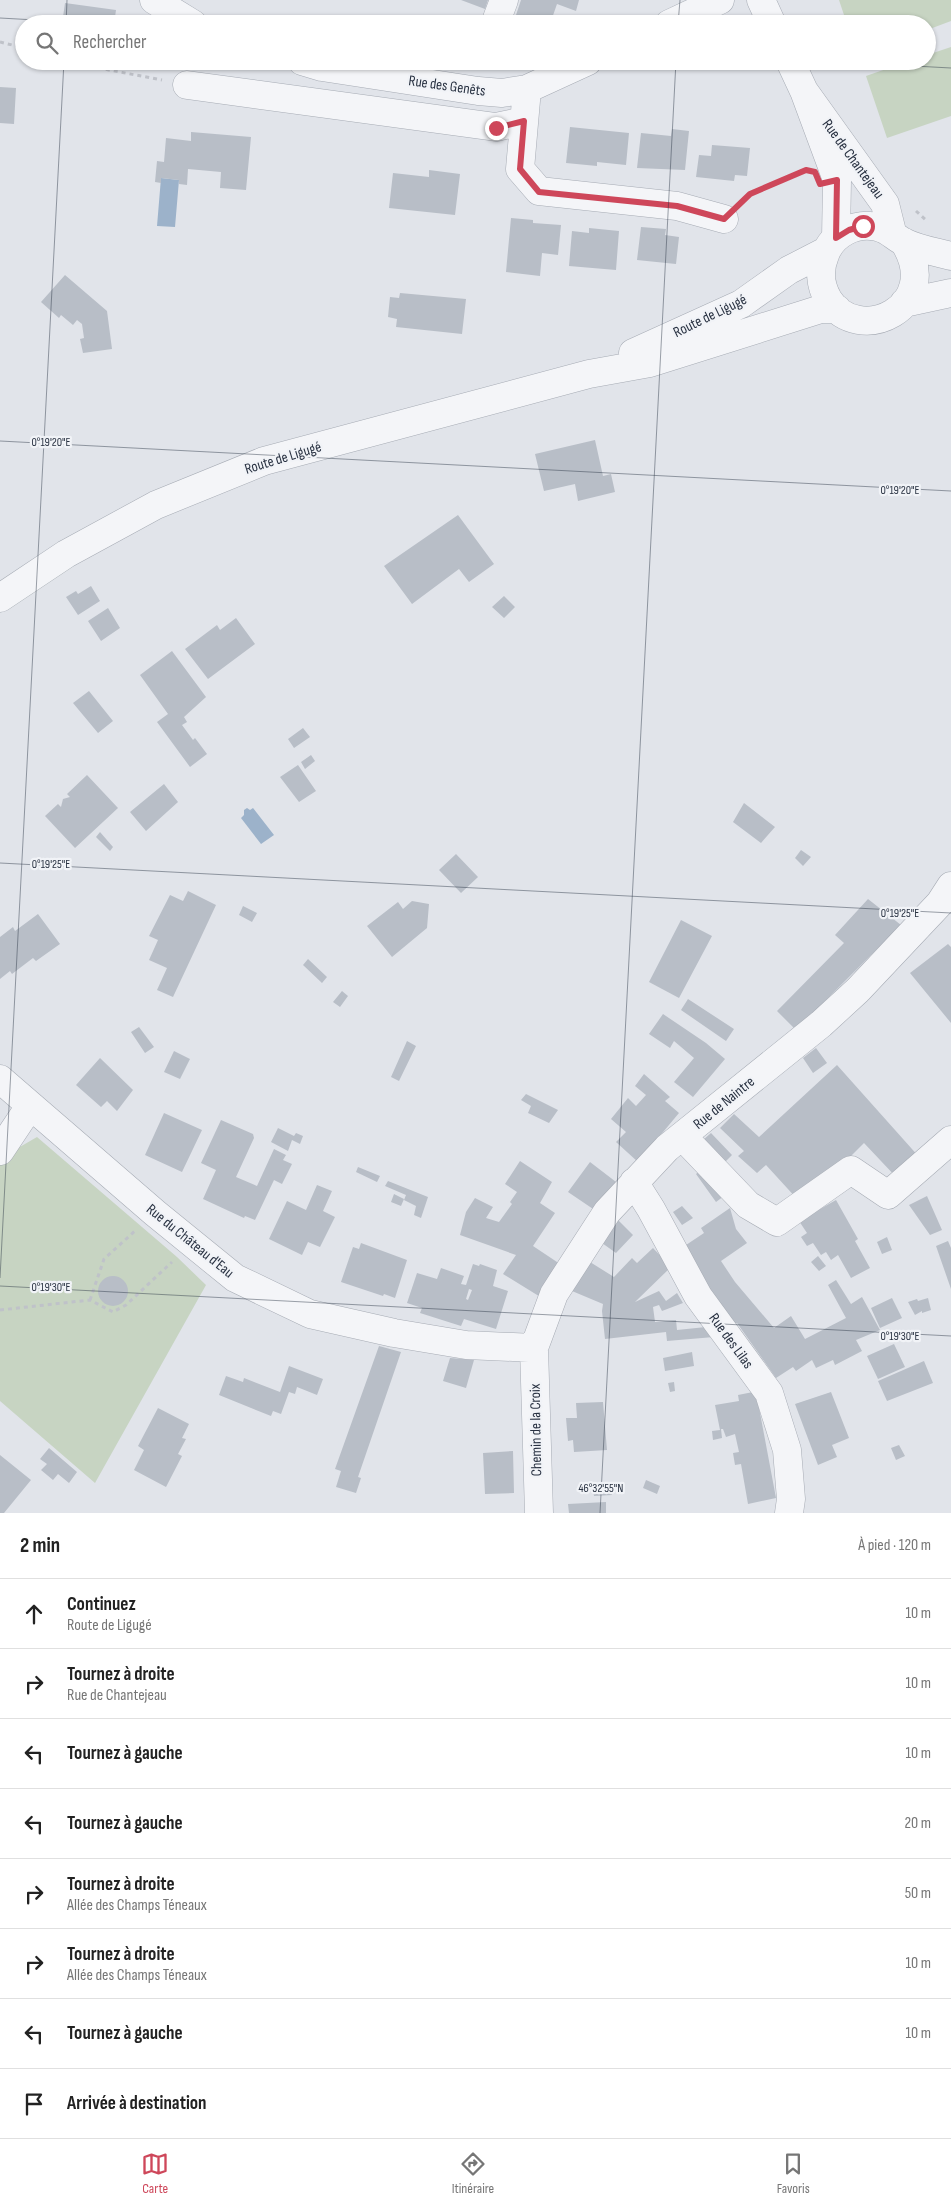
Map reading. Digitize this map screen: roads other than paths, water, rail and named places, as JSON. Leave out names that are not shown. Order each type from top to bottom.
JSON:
[{"type":"street","points":[[154,0],[178,15]]},
{"type":"street","points":[[499,15],[504,0]]},
{"type":"street","points":[[688,15],[720,0]]},
{"type":"street","points":[[761,0],[768,15]]},
{"type":"street","name":"Rue des Genêts","points":[[341,70],[478,92],[502,93],[527,89],[551,70]]},
{"type":"street","name":"Rue de Chantejeau","points":[[794,70],[804,91],[837,180],[831,244]]},
{"type":"street","points":[[187,85],[496,128],[524,121]]},
{"type":"street","points":[[527,89],[520,169],[539,192],[677,206],[724,219]]},
{"type":"street","name":"Rue de Chantejeau","points":[[804,91],[885,204],[898,237]]},
{"type":"street","name":"Route de Ligugé","points":[[589,374],[741,304],[849,230],[863,226],[878,227],[898,237],[951,256]]},
{"type":"street","points":[[831,244],[821,263],[823,288],[828,300],[837,309],[851,318],[867,321],[882,318],[897,311],[904,303],[914,284],[915,269],[912,254],[898,237]]},
{"type":"street","points":[[904,303],[951,293]]},
{"type":"street","name":"Route de Ligugé","points":[[0,598],[66,554],[156,505],[264,461],[589,374],[650,363],[787,318],[821,309],[837,309]]},
{"type":"street","name":"Rue de Naintre","points":[[534,1348],[554,1294],[607,1212],[634,1182],[667,1148],[821,1024],[852,996],[940,903],[951,886]]},
{"type":"street","name":"Rue du Château d'Eau","points":[[0,1079],[155,1213],[235,1278],[310,1314],[394,1333],[466,1345],[534,1348]]},
{"type":"street","points":[[0,1151],[30,1106]]},
{"type":"street","points":[[683,1136],[748,1205],[777,1222],[852,1170],[888,1195],[951,1140]]},
{"type":"street","name":"Rue des Lilas","points":[[634,1182],[651,1209],[698,1296],[769,1393],[787,1450],[792,1499],[789,1513]]},
{"type":"street","name":"Chemin de la Croix","points":[[534,1348],[539,1513]]},
{"type":"water","points":[[161,178],[179,180],[175,227],[157,226]]},
{"type":"water","points":[[247,808],[250,810],[253,808],[274,835],[261,844],[241,818],[244,815],[244,810]]}]
